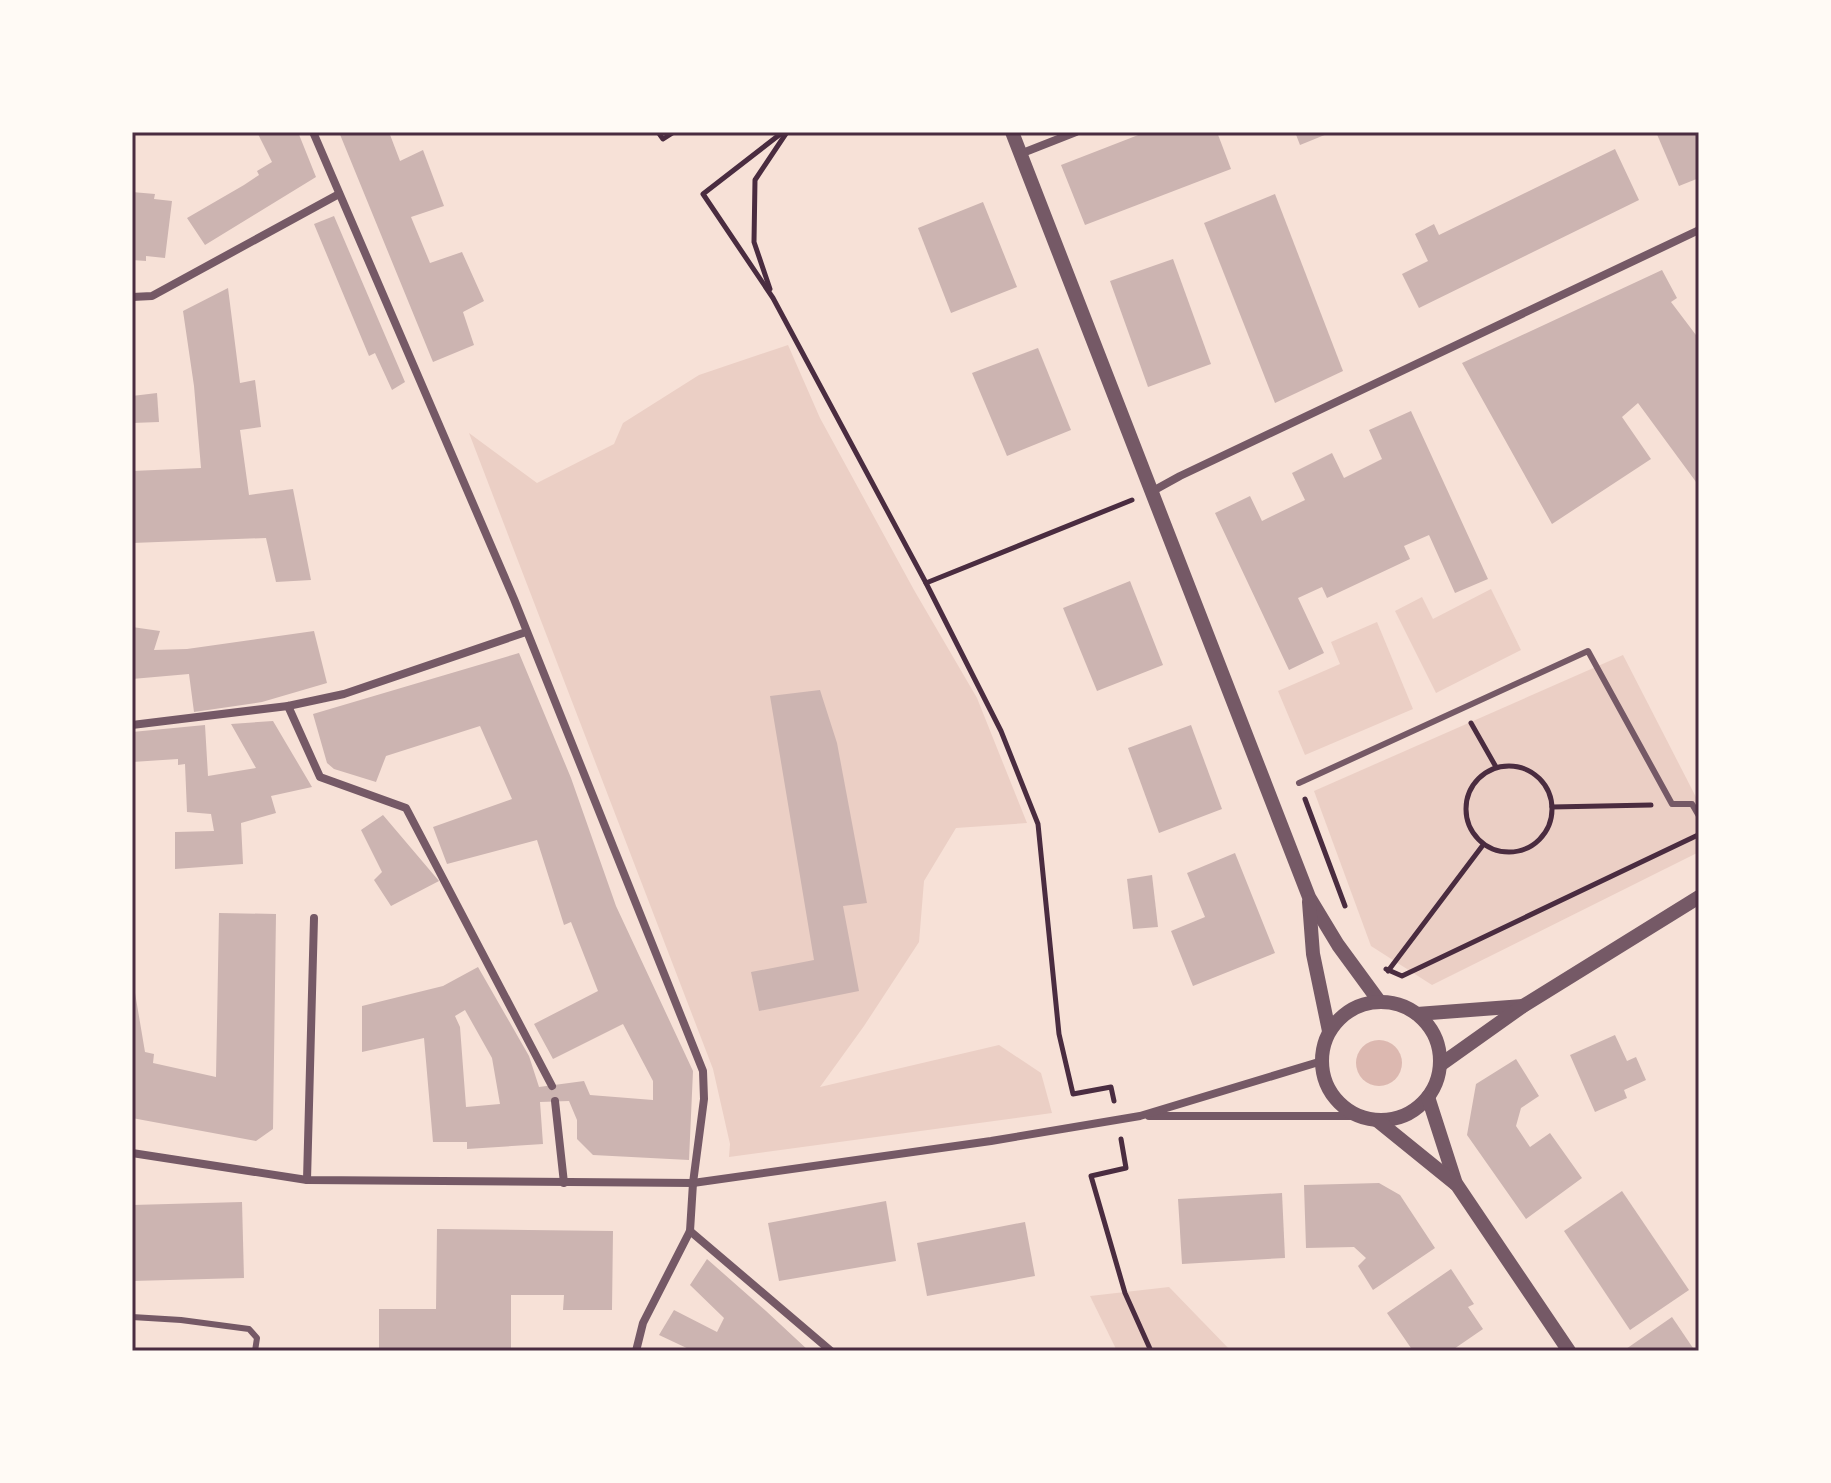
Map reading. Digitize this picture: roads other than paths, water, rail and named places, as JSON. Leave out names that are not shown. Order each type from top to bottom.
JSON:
[{"type":"street","points":[[313,132],[526,632],[703,1071],[704,1099],[690,1231],[643,1323],[636,1351]]},
{"type":"street","points":[[1012,132],[1309,897],[1338,945],[1379,1001]]},
{"type":"street","points":[[1020,154],[1076,132]]},
{"type":"street","points":[[132,297],[152,296],[339,194]]},
{"type":"street","points":[[1151,492],[1699,230]]},
{"type":"street","points":[[132,725],[288,706],[344,694],[526,632]]},
{"type":"street","points":[[288,706],[320,777],[406,808],[552,1086]]},
{"type":"street","points":[[1309,897],[1313,954],[1329,1031]]},
{"type":"street","points":[[1440,1065],[1523,1006],[1699,897]]},
{"type":"street","points":[[307,1180],[314,918]]},
{"type":"street","points":[[1140,1116],[1358,1116],[1378,1121],[1398,1119],[1416,1109],[1428,1097],[1440,1065],[1439,1048],[1431,1029],[1417,1014],[1399,1004],[1379,1001],[1360,1005],[1342,1016],[1329,1031],[1322,1050],[1322,1071],[1328,1090],[1341,1106],[1358,1116]]},
{"type":"street","points":[[1417,1014],[1523,1006]]},
{"type":"street","points":[[132,1153],[307,1180],[693,1183],[991,1141],[1140,1116],[1322,1061]]},
{"type":"street","points":[[1428,1097],[1457,1185],[1569,1351]]},
{"type":"street","points":[[555,1101],[564,1183]]},
{"type":"street","points":[[1378,1121],[1457,1185]]},
{"type":"street","points":[[690,1231],[831,1351]]},
{"type":"lane","points":[[1299,783],[1588,651],[1672,804],[1692,804],[1699,816]]},
{"type":"lane","points":[[132,1317],[249,1329],[257,1338],[255,1351]]}]
